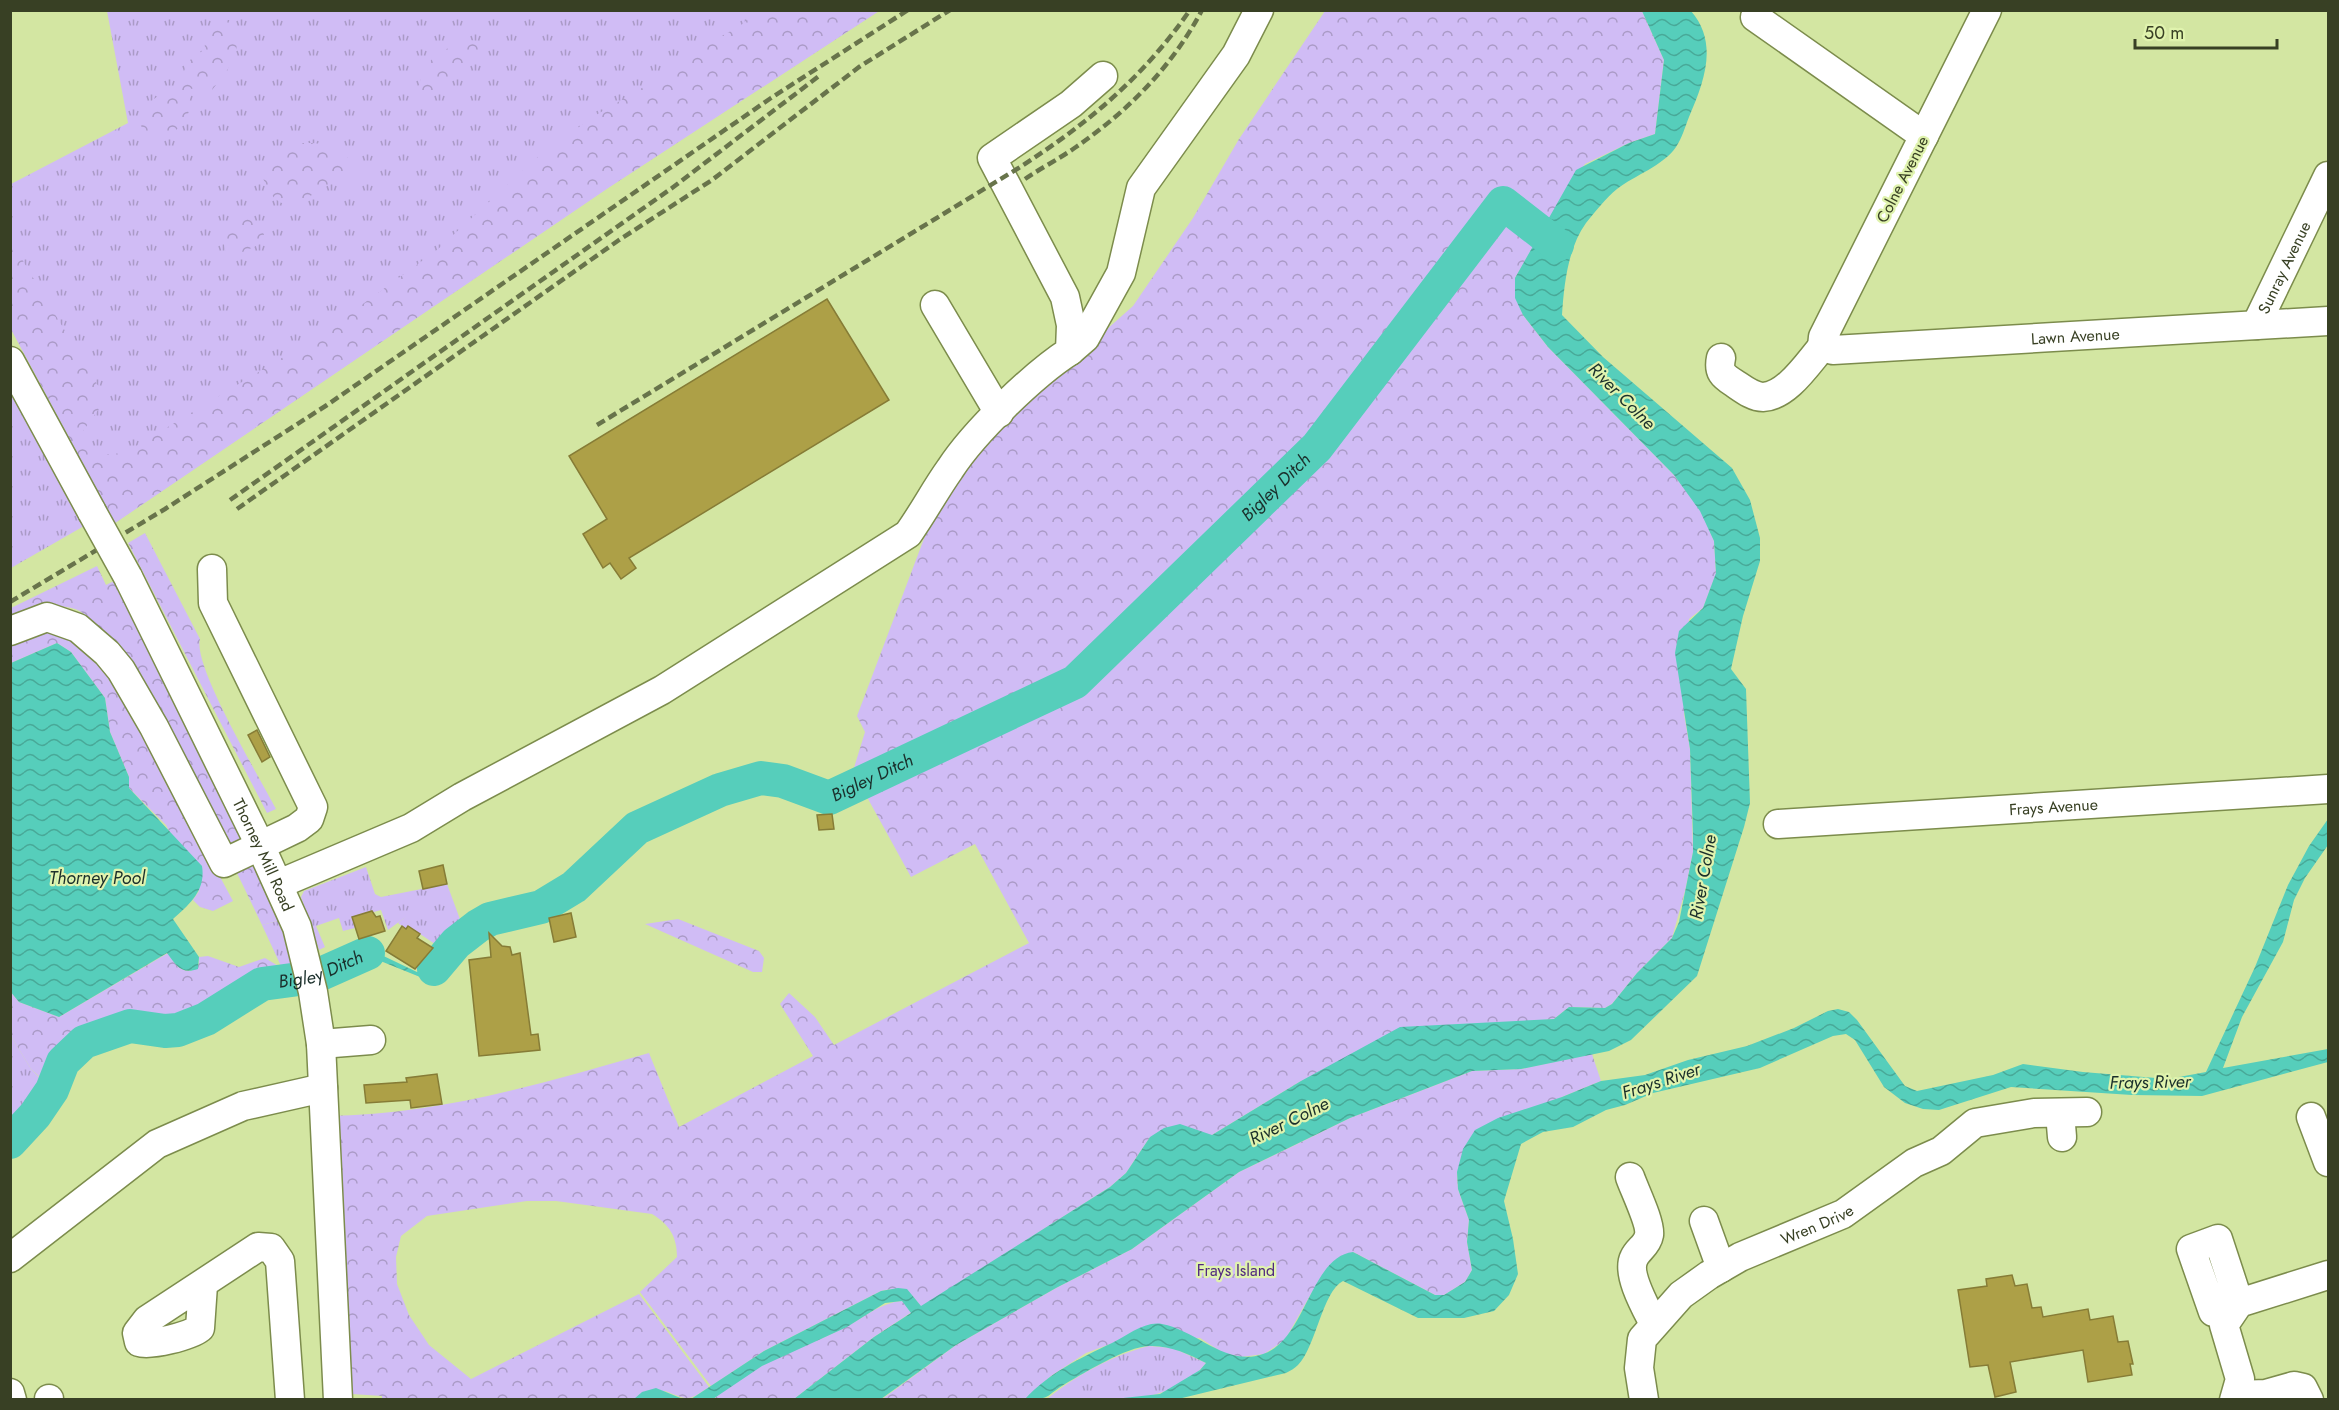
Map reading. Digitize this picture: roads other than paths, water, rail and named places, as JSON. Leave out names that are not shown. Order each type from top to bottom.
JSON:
[{"type":"street","points":[[279,884],[411,828],[462,797],[662,690],[908,534],[931,501],[949,469],[973,438],[1051,363],[1085,338],[1121,273],[1141,188],[1236,55],[1259,10]]},
{"type":"street","name":"Colne Avenue","points":[[1823,347],[1823,337],[1987,10]]},
{"type":"street","points":[[1755,17],[1924,136]]},
{"type":"street","points":[[1070,351],[1071,325],[1065,297],[992,158],[1071,104],[1104,76]]},
{"type":"street","name":"Sunray Avenue","points":[[2256,325],[2328,176]]},
{"type":"street","points":[[935,304],[999,413]]},
{"type":"street","name":"Lawn Avenue","points":[[1823,347],[1833,350],[2328,321]]},
{"type":"street","points":[[1721,358],[1719,368],[1723,376],[1751,394],[1762,397],[1776,394],[1787,386],[1823,347]]},
{"type":"street","name":"Thorney Mill Road","points":[[10,361],[128,577],[279,884],[297,927],[310,979],[321,1044],[338,1400]]},
{"type":"street","points":[[10,631],[47,617],[68,623],[94,639],[121,670],[154,727],[224,862],[303,824],[309,819],[313,807],[213,603],[212,569]]},
{"type":"street","name":"Frays Avenue","points":[[1778,824],[2325,789]]},
{"type":"street","points":[[321,1044],[371,1040]]},
{"type":"street","points":[[10,1258],[157,1144],[243,1106],[323,1088]]},
{"type":"street","name":"Wren Drive","points":[[1644,1400],[1635,1353],[1642,1339],[1681,1295],[1721,1268],[1740,1257],[1843,1214],[1914,1163],[1941,1151],[1975,1123],[2034,1113],[2070,1121]]},
{"type":"street","points":[[2311,1117],[2328,1162]]},
{"type":"street","points":[[1630,1177],[1650,1233],[1645,1246],[1634,1258],[1632,1269],[1641,1300],[1654,1324]]},
{"type":"street","points":[[1704,1221],[1721,1268]]},
{"type":"street","points":[[203,1285],[258,1247],[271,1248],[278,1254],[290,1400]]},
{"type":"street","points":[[2309,1400],[2303,1388],[2295,1386],[2266,1394],[2236,1397],[2240,1379],[2224,1325],[2239,1303],[2328,1275]]},
{"type":"street","points":[[10,1393],[12,1400]]},
{"type":"water","name":"River Colne","points":[[1642,11],[1691,11],[1700,23],[1705,36],[1707,49],[1704,77],[1676,147],[1664,160],[1613,193],[1593,214],[1580,233],[1568,267],[1562,315],[1603,357],[1732,468],[1750,500],[1760,538],[1760,561],[1743,616],[1731,669],[1746,689],[1750,803],[1697,976],[1631,1040],[1609,1051],[1521,1069],[1472,1071],[1350,1118],[1239,1172],[1132,1249],[1056,1288],[956,1345],[881,1399],[794,1399],[874,1337],[911,1313],[902,1301],[885,1303],[847,1327],[762,1366],[713,1399],[691,1399],[764,1351],[881,1291],[907,1289],[921,1306],[1110,1187],[1126,1173],[1150,1137],[1164,1128],[1180,1124],[1212,1135],[1301,1081],[1400,1027],[1554,1019],[1569,1007],[1605,1008],[1612,1004],[1637,973],[1672,938],[1679,922],[1693,852],[1690,749],[1675,653],[1679,631],[1703,608],[1716,573],[1714,541],[1700,511],[1674,475],[1548,347],[1523,315],[1515,298],[1515,278],[1576,170],[1629,143],[1655,134],[1664,60]]},
{"type":"water","name":"Thorney Pool","points":[[57,643],[71,652],[105,698],[110,732],[129,777],[129,788],[202,866],[203,875],[195,896],[173,919],[199,957],[198,969],[183,970],[167,953],[59,1017],[19,1002],[10,991],[11,663]]},
{"type":"water","name":"Frays River","points":[[2328,819],[2328,845],[2305,878],[2294,900],[2283,942],[2242,1017],[2223,1068],[2328,1049],[2328,1062],[2202,1096],[2132,1095],[2011,1087],[1939,1110],[1923,1109],[1905,1103],[1884,1087],[1855,1040],[1846,1034],[1833,1036],[1760,1068],[1653,1093],[1606,1110],[1573,1127],[1543,1132],[1521,1144],[1504,1201],[1518,1274],[1509,1295],[1494,1311],[1464,1318],[1418,1318],[1343,1281],[1330,1296],[1304,1357],[1297,1366],[1286,1373],[1178,1399],[1114,1399],[1160,1394],[1200,1370],[1206,1363],[1186,1353],[1149,1346],[1140,1347],[1106,1361],[1044,1398],[1025,1399],[1044,1381],[1066,1367],[1149,1325],[1162,1324],[1175,1328],[1237,1356],[1250,1357],[1263,1354],[1277,1346],[1289,1333],[1327,1268],[1339,1257],[1353,1252],[1435,1295],[1444,1295],[1465,1282],[1472,1270],[1467,1242],[1469,1220],[1458,1189],[1457,1172],[1463,1149],[1475,1130],[1498,1118],[1562,1097],[1601,1081],[1645,1075],[1688,1060],[1747,1046],[1794,1028],[1828,1011],[1838,1009],[1849,1012],[1905,1086],[1917,1091],[1993,1075],[2023,1064],[2168,1079],[2206,1072],[2255,967],[2288,885],[2309,846]]},
{"type":"water","points":[[464,930],[468,939],[425,979],[373,958],[362,958],[327,976],[324,964],[371,950],[417,972],[423,971],[431,966],[448,940]]},
{"type":"water","points":[[656,1388],[683,1399],[634,1399],[642,1392]]},
{"type":"waterway","name":"Bigley Ditch","points":[[434,969],[456,943],[478,926],[490,919],[541,907],[574,887],[637,828],[720,790],[761,778],[783,781],[829,798],[1075,682],[1317,447],[1503,203],[1557,245]]},
{"type":"waterway","name":"Bigley Ditch","points":[[10,1142],[35,1115],[52,1090],[63,1062],[84,1042],[130,1026],[165,1031],[178,1030],[206,1019],[262,984],[314,977],[368,953]]},
{"type":"railway","points":[[10,602],[165,509],[327,405],[771,98],[908,10]]},
{"type":"railway","points":[[237,509],[619,240],[712,180],[859,67],[950,10]]},
{"type":"railway","points":[[597,425],[1017,169],[1067,135],[1133,79],[1172,35],[1190,10]]},
{"type":"railway","points":[[1025,179],[1076,147],[1131,103],[1163,69],[1202,10]]},
{"type":"railway","points":[[230,500],[672,188],[819,76]]},
{"type":"park label","name":"Frays Island","points":[[1236,1270]]}]
